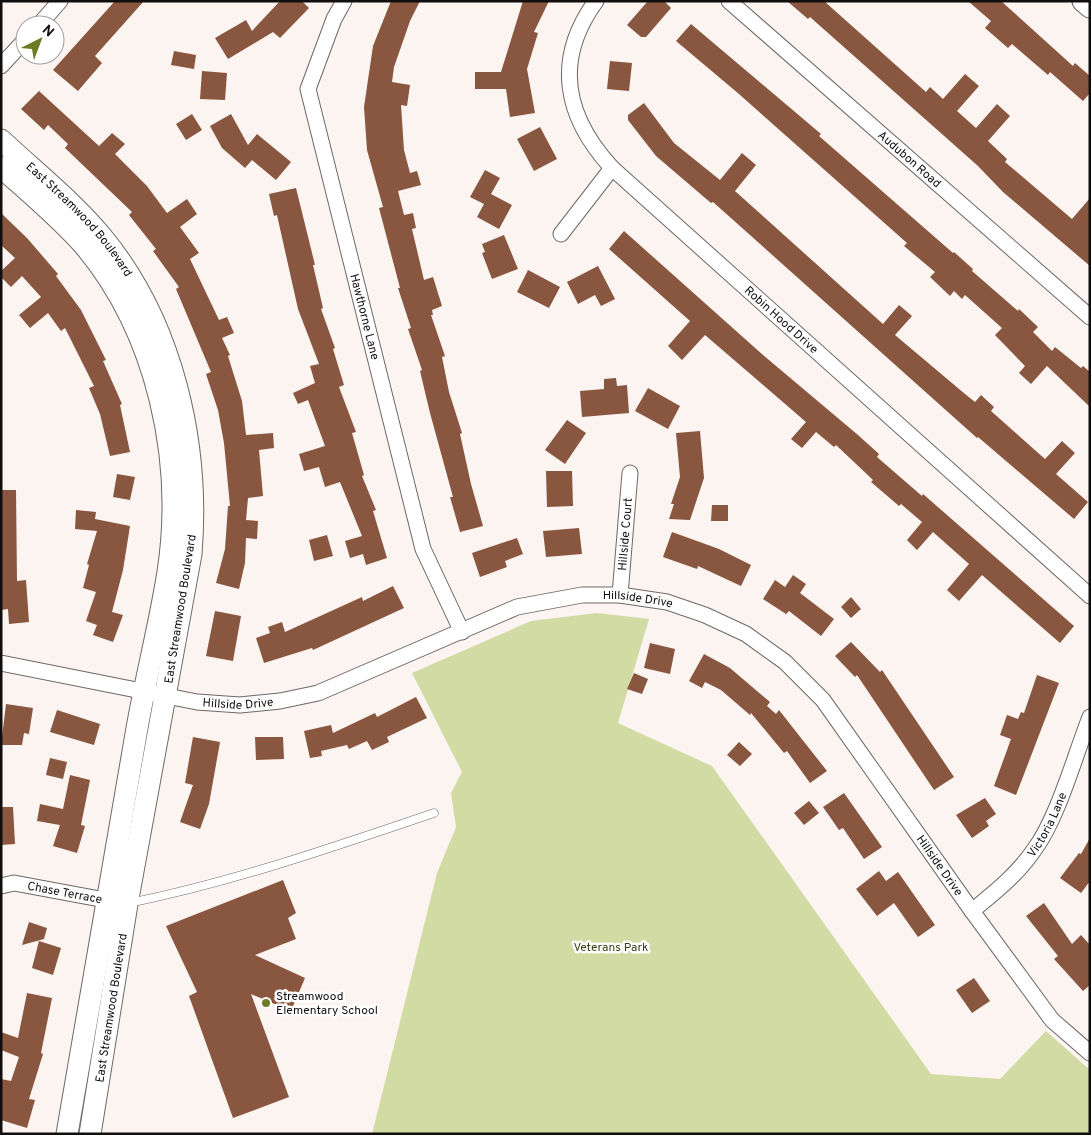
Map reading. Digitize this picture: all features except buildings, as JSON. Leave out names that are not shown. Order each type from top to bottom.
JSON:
[{"type":"street","points":[[48,15],[60,1]]},
{"type":"street","name":"Hawthorne Lane","points":[[344,1],[334,19],[308,88],[423,548],[462,632]]},
{"type":"street","name":"Robin Hood Drive","points":[[596,1],[579,30],[573,50],[570,83],[577,119],[585,136],[612,168],[1090,596]]},
{"type":"street","name":"Audubon Road","points":[[729,1],[1090,317]]},
{"type":"street","points":[[1083,1],[1090,7]]},
{"type":"street","points":[[1,66],[15,51]]},
{"type":"street","name":"East Streamwood Boulevard","points":[[1,140],[92,226],[112,249],[142,298],[158,334],[174,380],[186,434],[194,516],[191,554],[166,696],[117,902],[67,1134]]},
{"type":"street","name":"East Streamwood Boulevard","points":[[1,167],[76,237],[102,269],[133,324],[149,361],[160,397],[171,467],[173,517],[168,573],[143,691],[90,1134]]},
{"type":"street","points":[[561,234],[612,168]]},
{"type":"street","name":"Hillside Court","points":[[620,595],[630,473]]},
{"type":"street","name":"Hillside Drive","points":[[1,663],[197,702],[240,705],[280,701],[318,693],[526,605],[582,595],[620,595],[667,602],[705,615],[746,634],[785,662],[823,700],[972,911],[1052,1020],[1090,1053]]},
{"type":"street","name":"Victoria Lane","points":[[972,911],[1013,877],[1035,849],[1050,822],[1090,717]]},
{"type":"street","name":"Chase Terrace","points":[[1,886],[14,884],[117,902]]},
{"type":"lane","points":[[117,902],[177,894],[291,861],[434,813]]},
{"type":"green space","name":"Veterans Park","points":[[597,613],[649,619],[618,723],[712,766],[931,1074],[1000,1079],[1046,1031],[1090,1070],[1090,1134],[372,1134],[437,873],[456,827],[451,793],[462,772],[412,673],[531,621]]},
{"type":"place","name":"Streamwood Elementary School","points":[[266,1003]]}]
